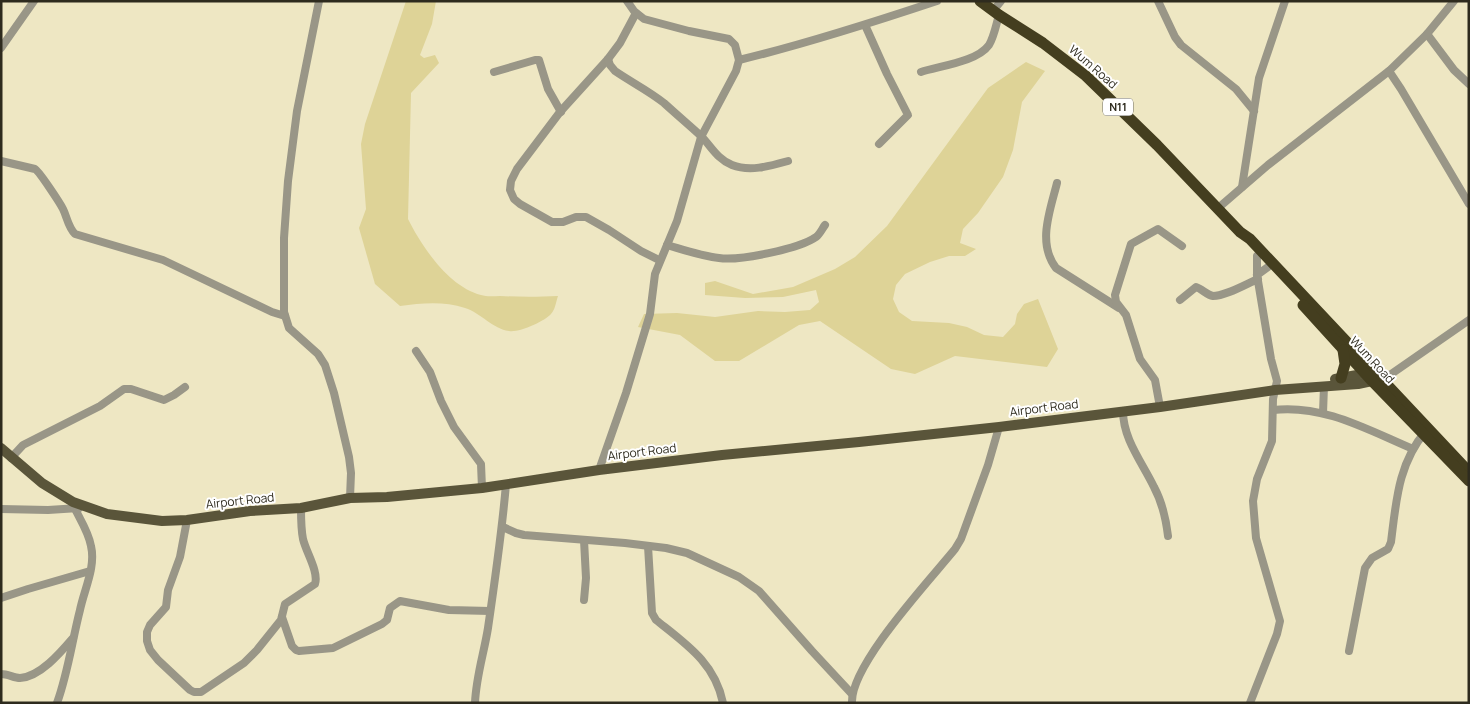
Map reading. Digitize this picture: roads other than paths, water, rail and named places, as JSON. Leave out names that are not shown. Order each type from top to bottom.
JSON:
[{"type":"highway","name":"Wum Road","points":[[980,1],[1043,43],[1086,76],[1157,145],[1217,209],[1240,232],[1250,239],[1426,431],[1469,481]]},
{"type":"highway","name":"Wum Road","points":[[1240,232],[1246,244],[1343,350],[1374,375]]},
{"type":"highway","points":[[1341,378],[1345,364],[1343,350]]},
{"type":"highway","name":"Wum Road","points":[[1426,431],[1469,472]]},
{"type":"main road","name":"Airport Road","points":[[1306,388],[1318,381],[1374,375]]},
{"type":"main road","name":"Airport Road","points":[[1,448],[42,483],[73,502],[91,509],[107,514],[139,519],[162,521],[187,520],[250,511],[301,508],[350,498],[387,497],[482,488],[599,470],[722,455],[999,427],[1160,407],[1275,390],[1358,384],[1374,375]]},
{"type":"street","points":[[1,48],[34,1]]},
{"type":"street","points":[[319,1],[297,111],[288,181],[284,238],[285,316],[289,328],[318,354],[324,365],[334,393],[343,438],[349,457],[351,473],[350,498]]},
{"type":"street","points":[[599,470],[626,393],[650,314],[655,274],[677,221],[702,137],[740,60],[735,45],[729,39],[644,19],[636,13],[627,1]]},
{"type":"street","points":[[740,60],[865,25],[937,1]]},
{"type":"street","points":[[921,72],[952,64],[981,52],[987,47],[992,40],[996,13],[1001,1]]},
{"type":"street","points":[[1158,1],[1180,46],[1236,88],[1254,110]]},
{"type":"street","points":[[1242,187],[1259,78],[1285,1]]},
{"type":"street","points":[[1217,209],[1242,187],[1389,71],[1427,34],[1454,1]]},
{"type":"street","points":[[636,13],[620,43],[608,59],[561,112],[517,169],[510,185],[510,190],[514,199],[520,204],[552,222],[563,222],[576,217],[586,217],[641,251],[660,260]]},
{"type":"street","points":[[865,25],[886,74],[908,115],[878,144]]},
{"type":"street","points":[[1427,34],[1454,70],[1469,84]]},
{"type":"street","points":[[608,59],[615,72],[662,102],[702,137],[717,155],[730,164],[755,168],[788,161]]},
{"type":"street","points":[[494,72],[539,60],[548,89],[561,112]]},
{"type":"street","points":[[1389,71],[1401,88],[1469,204]]},
{"type":"street","points":[[1,161],[40,171],[48,188],[63,208],[71,230],[75,234],[163,260],[272,312],[285,316]]},
{"type":"street","points":[[1057,184],[1048,218],[1046,245],[1051,261],[1056,268],[1123,311]]},
{"type":"street","points":[[667,245],[705,256],[734,260],[755,257],[813,239],[818,236],[825,225]]},
{"type":"street","points":[[1160,407],[1155,380],[1140,359],[1123,311],[1116,302],[1115,295],[1130,246],[1157,229],[1182,246]]},
{"type":"street","points":[[1250,703],[1277,634],[1280,621],[1256,538],[1253,501],[1257,479],[1272,441],[1273,399],[1277,382],[1271,359],[1258,277],[1257,256]]},
{"type":"street","points":[[1180,300],[1196,287],[1213,296],[1222,294],[1258,277],[1268,268]]},
{"type":"street","points":[[1374,375],[1469,320]]},
{"type":"street","points":[[416,351],[430,372],[441,401],[454,427],[481,464],[482,488]]},
{"type":"street","points":[[1324,386],[1324,413]]},
{"type":"street","points":[[11,458],[23,445],[100,406],[124,389],[131,388],[164,400],[185,387]]},
{"type":"street","points":[[1273,410],[1303,409],[1324,413],[1413,449]]},
{"type":"street","points":[[1123,411],[1124,429],[1156,489],[1165,515],[1168,536]]},
{"type":"street","points":[[852,703],[851,693],[868,660],[883,638],[955,550],[961,539],[988,465],[999,427]]},
{"type":"street","points":[[1349,651],[1365,568],[1372,558],[1388,549],[1391,542],[1400,480],[1413,449],[1426,431]]},
{"type":"street","points":[[475,703],[490,612],[506,484]]},
{"type":"street","points":[[57,703],[68,667],[73,638],[90,571],[91,545],[74,508]]},
{"type":"street","points":[[187,520],[180,556],[168,590],[166,607],[150,625],[148,645],[158,660],[190,690],[201,692],[244,663],[282,617],[285,604],[311,588],[316,579],[301,530],[301,508]]},
{"type":"street","points":[[1,509],[91,509]]},
{"type":"street","points":[[502,526],[524,535],[648,546],[687,553],[739,577],[759,591],[851,693]]},
{"type":"street","points":[[584,540],[586,578],[584,600]]},
{"type":"street","points":[[648,546],[652,613],[656,620],[703,660],[714,675],[723,703]]},
{"type":"street","points":[[1,598],[90,571]]},
{"type":"street","points":[[282,617],[292,646],[299,651],[332,648],[386,622],[388,610],[400,601],[449,610],[490,612]]},
{"type":"street","points":[[1,674],[20,678],[36,673],[54,659],[73,638]]}]
